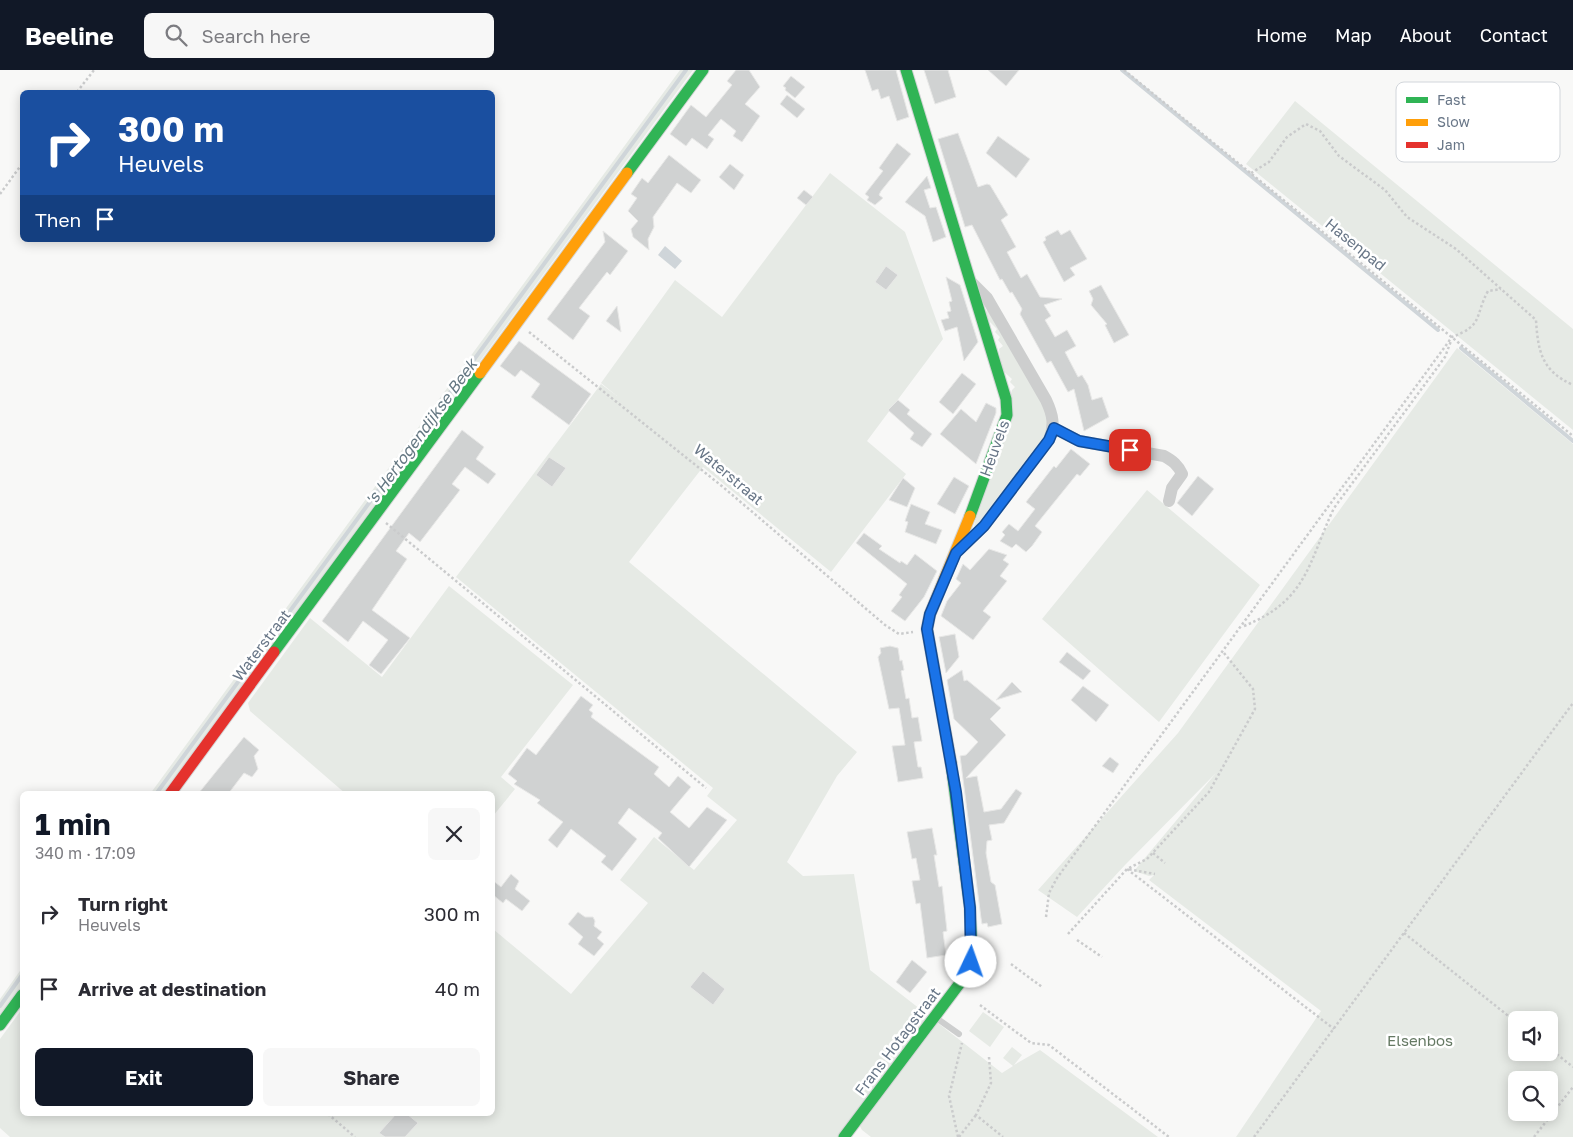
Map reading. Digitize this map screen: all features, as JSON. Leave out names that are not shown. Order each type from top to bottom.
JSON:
[{"type":"street","name":"Waterstraat","points":[[172,791],[377,516],[517,322],[704,70]]},
{"type":"street","name":"Heuvels","points":[[906,70],[1006,399],[1007,415],[956,553],[930,614],[927,629],[956,792],[970,908],[971,962]]},
{"type":"street","name":"Heuvels","points":[[956,553],[984,526],[1049,440],[1054,428],[1052,414],[1046,400],[987,298],[972,283]]},
{"type":"street","points":[[1054,428],[1079,441],[1164,456],[1172,460],[1179,467],[1182,474],[1172,488],[1169,501]]},
{"type":"street","name":"Frans Hotagstraat","points":[[844,1137],[966,975],[971,962]]},
{"type":"street","points":[[0,1025],[20,997]]},
{"type":"lane","points":[[935,1016],[960,1035]]},
{"type":"path","points":[[79,90],[94,70]]},
{"type":"path","name":"Hasenpad","points":[[1124,70],[1573,436]]},
{"type":"path","points":[[1251,173],[1269,162],[1287,137],[1306,124],[1320,131],[1339,156],[1385,190],[1407,218],[1456,249],[1536,320],[1538,348],[1556,377],[1573,385]]},
{"type":"path","points":[[0,194],[20,167]]},
{"type":"path","points":[[1046,917],[1049,893],[1057,878],[1244,626],[1452,338],[1470,330],[1478,319],[1482,301],[1488,291],[1501,289]]},
{"type":"path","name":"Waterstraat","points":[[517,322],[723,487],[885,625],[899,634],[927,629]]},
{"type":"path","points":[[1244,626],[1275,610],[1289,599],[1316,556],[1323,531],[1334,508],[1445,357],[1452,338]]},
{"type":"path","points":[[377,516],[706,788]]},
{"type":"path","points":[[1068,934],[1127,869],[1147,859],[1209,792],[1254,709],[1253,689],[1224,653]]},
{"type":"path","points":[[1254,1137],[1573,703]]},
{"type":"path","points":[[1153,853],[1166,863]]},
{"type":"path","points":[[1127,869],[1155,874]]},
{"type":"path","points":[[1127,869],[1334,1029]]},
{"type":"path","points":[[1404,934],[1508,1016]]},
{"type":"path","points":[[1077,940],[1102,957]]},
{"type":"path","points":[[1011,964],[1042,987]]},
{"type":"path","points":[[980,1005],[1032,1043],[1049,1045],[1169,1137]]},
{"type":"path","points":[[958,1137],[950,1096],[960,1035]]},
{"type":"path","points":[[958,1137],[976,1115],[991,1083],[989,1056]]},
{"type":"path","points":[[1558,1056],[1573,1068]]},
{"type":"path","points":[[1534,1137],[1573,1087]]},
{"type":"path","points":[[976,1115],[1003,1137]]},
{"type":"path","points":[[330,1116],[355,1137]]},
{"type":"green space","points":[[680,70],[693,70],[165,791],[152,791]]},
{"type":"green space","points":[[1295,101],[1573,329],[1573,430],[1246,164]]},
{"type":"green space","points":[[830,173],[905,232],[943,339],[867,441],[906,474],[831,572],[703,467],[629,562],[857,752],[837,776],[787,862],[803,876],[854,874],[870,970],[1002,1073],[1013,1066],[1003,1058],[1012,1047],[1022,1055],[1014,1065],[1040,1050],[1158,1137],[871,1137],[862,1130],[854,1116],[839,1137],[10,1137],[0,1128],[0,1039],[20,1012],[20,1116],[495,1116],[495,931],[571,994],[648,903],[620,880],[654,837],[694,870],[737,820],[707,796],[713,788],[456,577],[601,384],[617,396],[601,383],[675,280],[722,317]]},
{"type":"green space","points":[[987,308],[1045,405],[1049,431],[981,525],[974,526],[1012,390],[1015,387],[1010,382],[1012,379],[1002,370],[999,349],[1003,346],[998,340],[1000,337],[995,332],[997,329],[985,317]]},
{"type":"green space","name":"Elsenbos","points":[[1457,348],[1573,444],[1573,1137],[1236,1137],[1321,1011],[1149,880],[1154,875],[1149,876],[1134,871],[1216,773],[1125,865],[1077,917],[1038,890],[1178,733]]},
{"type":"green space","points":[[1147,490],[1260,585],[1159,722],[1042,619]]},
{"type":"green space","points":[[449,586],[573,685],[501,777],[515,789],[495,814],[495,791],[343,791],[250,711],[248,703],[310,618],[382,677]]},
{"type":"green space","points":[[20,971],[20,989],[0,1017],[0,999]]},
{"type":"green space","points":[[983,1012],[1004,1027],[990,1047],[969,1031]]},
{"type":"shaded area","points":[[665,246],[682,261],[675,269],[658,255]]},
{"type":"building","points":[[736,70],[749,70],[760,87],[745,104],[760,116],[742,142],[733,136],[736,131],[721,119],[708,135],[714,139],[707,149],[692,138],[686,146],[670,134],[691,105],[706,117],[732,85],[727,81]]},
{"type":"building","points":[[865,70],[896,70],[909,117],[897,121],[889,96],[881,99],[878,89],[872,91]]},
{"type":"building","points":[[924,70],[948,70],[956,97],[935,104]]},
{"type":"building","points":[[988,70],[1019,70],[1006,86]]},
{"type":"building","points":[[791,76],[805,87],[795,98],[783,86]]},
{"type":"building","points":[[787,95],[805,109],[797,118],[780,104]]},
{"type":"building","points":[[958,133],[978,187],[990,185],[1008,215],[1001,220],[1016,247],[1007,252],[1021,278],[1027,274],[1040,297],[1062,299],[1044,305],[1051,316],[1045,320],[1055,337],[1067,330],[1076,346],[1065,352],[1078,377],[1082,375],[1088,385],[1092,400],[1102,397],[1109,417],[1084,431],[1074,389],[1068,392],[1051,361],[1047,363],[1020,314],[1022,309],[1012,292],[1010,293],[1002,279],[1000,280],[972,225],[965,227],[938,139]]},
{"type":"building","points":[[998,136],[1030,159],[1016,178],[986,153]]},
{"type":"building","points":[[897,143],[911,154],[881,191],[879,195],[883,198],[875,205],[867,200],[869,197],[865,194],[883,171],[879,168]]},
{"type":"building","points":[[669,155],[701,180],[691,193],[677,183],[653,217],[654,227],[648,239],[649,250],[633,237],[631,229],[638,221],[628,211],[637,198],[631,194],[642,178],[648,183]]},
{"type":"building","points":[[730,164],[744,175],[734,190],[719,177]]},
{"type":"building","points":[[927,176],[931,188],[924,190],[930,208],[936,207],[946,237],[933,242],[925,216],[905,202]]},
{"type":"building","points":[[804,190],[813,197],[806,205],[797,198]]},
{"type":"building","points":[[1058,230],[1061,235],[1070,230],[1087,259],[1070,268],[1075,275],[1064,282],[1043,242],[1046,240],[1045,237]]},
{"type":"building","points":[[603,231],[628,251],[610,275],[607,272],[579,308],[590,316],[573,340],[547,319],[605,242]]},
{"type":"building","points":[[886,266],[898,275],[886,290],[875,282]]},
{"type":"building","points":[[946,277],[960,285],[978,342],[964,361],[957,327],[945,331],[941,320],[949,318],[947,312],[951,311],[949,302],[952,301]]},
{"type":"building","points":[[1101,285],[1129,335],[1114,343],[1105,325],[1107,324],[1091,305],[1093,299],[1089,291]]},
{"type":"building","points":[[617,306],[621,332],[606,321]]},
{"type":"building","points":[[519,341],[591,394],[569,425],[531,397],[540,384],[521,370],[515,377],[500,366]]},
{"type":"building","points":[[962,373],[976,384],[953,414],[939,402]]},
{"type":"building","points":[[898,400],[910,410],[907,414],[932,434],[922,447],[910,439],[914,433],[888,410]]},
{"type":"building","points":[[986,403],[996,408],[996,413],[976,464],[940,434],[961,409],[976,422]]},
{"type":"building","points":[[462,430],[484,447],[476,459],[496,474],[488,484],[465,467],[452,484],[460,490],[420,542],[409,533],[396,551],[407,559],[372,610],[410,638],[381,674],[369,665],[388,640],[363,621],[348,642],[322,621]]},
{"type":"building","points":[[1071,449],[1090,464],[1080,476],[1077,474],[1035,526],[1042,532],[1032,546],[1026,552],[1016,544],[1012,548],[1000,541],[1005,535],[1002,532],[1009,524],[1018,531],[1035,509],[1026,502],[1054,466],[1056,468]]},
{"type":"building","points":[[549,457],[566,468],[552,487],[536,475]]},
{"type":"building","points":[[1198,476],[1214,489],[1192,516],[1177,503]]},
{"type":"building","points":[[954,477],[969,486],[955,514],[937,504]]},
{"type":"building","points":[[903,478],[915,488],[907,507],[889,500]]},
{"type":"building","points":[[911,504],[930,512],[925,524],[942,530],[936,544],[905,532],[908,522],[905,521]]},
{"type":"building","points":[[864,533],[882,546],[879,549],[900,563],[901,561],[907,565],[915,554],[937,571],[924,597],[905,621],[891,611],[902,597],[899,595],[907,584],[856,543]]},
{"type":"building","points":[[989,549],[1007,555],[1003,560],[1009,564],[1000,576],[1007,581],[983,611],[991,617],[973,640],[941,616],[947,601],[961,583],[956,579],[963,564],[970,570]]},
{"type":"building","points":[[955,634],[959,657],[946,673],[939,637]]},
{"type":"building","points":[[890,646],[898,648],[904,670],[901,671],[906,699],[909,698],[912,718],[918,717],[922,741],[914,742],[918,767],[921,767],[923,778],[898,782],[892,746],[905,745],[899,708],[889,709],[878,657],[881,653],[880,648]]},
{"type":"building","points":[[1067,652],[1091,671],[1083,680],[1059,662]]},
{"type":"building","points":[[962,670],[964,681],[967,680],[1001,708],[990,719],[1006,735],[966,778],[977,776],[984,812],[1001,809],[1016,789],[1022,793],[1004,823],[989,825],[992,840],[987,841],[986,853],[991,882],[995,885],[1002,924],[988,927],[987,923],[982,924],[981,918],[960,756],[966,755],[978,742],[954,719],[947,680]]},
{"type":"building","points":[[1012,682],[1022,692],[996,700]]},
{"type":"building","points":[[1083,686],[1109,705],[1096,722],[1071,700]]},
{"type":"building","points":[[581,696],[593,705],[589,710],[593,713],[591,717],[659,767],[654,774],[669,787],[678,776],[691,787],[670,812],[689,828],[707,807],[727,820],[689,867],[658,838],[662,833],[629,808],[618,823],[637,839],[612,871],[601,862],[606,856],[571,829],[557,848],[548,840],[563,822],[537,803],[540,800],[514,784],[517,781],[508,774],[527,748],[536,755]]},
{"type":"building","points":[[244,737],[259,750],[254,756],[258,769],[252,777],[244,773],[230,791],[200,791]]},
{"type":"building","points":[[1110,757],[1119,764],[1113,773],[1102,766]]},
{"type":"building","points":[[932,828],[937,855],[934,855],[939,887],[942,886],[947,931],[943,932],[946,955],[927,958],[920,903],[916,904],[912,881],[920,880],[916,858],[912,859],[907,832]]},
{"type":"building","points":[[511,874],[519,881],[515,889],[530,901],[522,911],[506,899],[503,903],[495,896],[495,882],[501,887]]},
{"type":"building","points":[[578,912],[585,917],[593,917],[595,921],[594,926],[602,932],[597,938],[604,944],[594,956],[578,944],[583,937],[568,924]]},
{"type":"building","points":[[912,960],[927,972],[910,993],[896,982]]},
{"type":"building","points":[[703,971],[725,989],[713,1005],[690,987]]},
{"type":"building","points":[[394,1116],[409,1116],[418,1123],[405,1137],[385,1137],[379,1133]]},
{"type":"waterway","name":"'s Hertogendijkse Beek","points":[[158,791],[686,70]]},
{"type":"waterway","points":[[1122,70],[1438,330]]},
{"type":"waterway","points":[[1461,348],[1573,441]]},
{"type":"waterway","name":"'s Hertogendijkse Beek","points":[[0,1006],[20,978]]},
{"type":"traffic: fast","points":[[627,173],[703,70]]},
{"type":"traffic: fast","points":[[906,70],[1006,399],[1007,415],[970,516]]},
{"type":"traffic: fast","points":[[274,652],[480,373]]},
{"type":"traffic: fast","points":[[844,1137],[966,975],[972,953],[970,908],[951,763]]},
{"type":"traffic: fast","points":[[0,1025],[20,998]]},
{"type":"traffic: slow","points":[[480,373],[627,173]]},
{"type":"traffic: slow","points":[[951,763],[927,629],[930,614],[970,516]]},
{"type":"traffic: jam","points":[[172,791],[274,652]]},
{"type":"route","points":[[971,962],[970,908],[956,792],[927,629],[930,614],[956,553],[984,526],[1049,440],[1054,428],[1079,441],[1130,450]]}]
